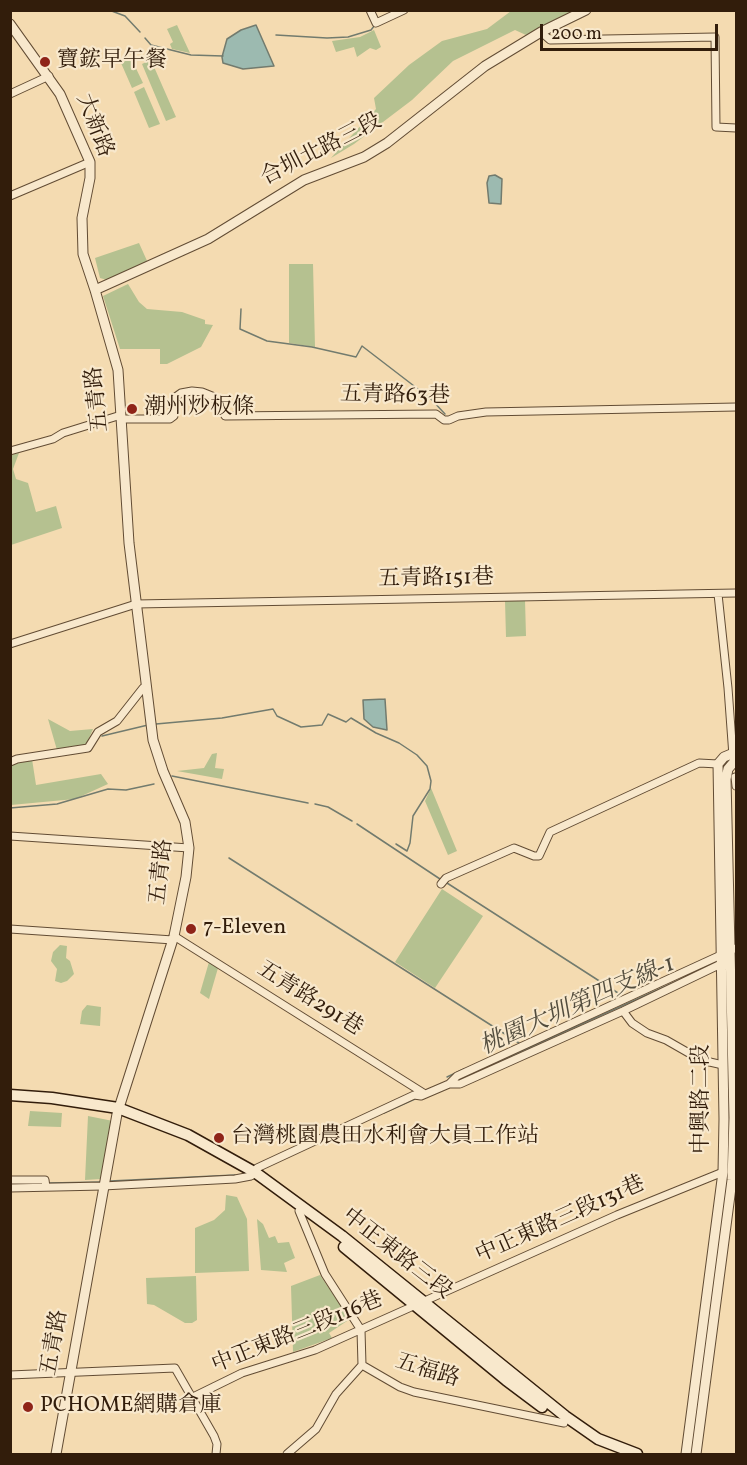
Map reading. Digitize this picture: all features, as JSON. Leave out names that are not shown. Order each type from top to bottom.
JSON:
[{"type":"main road","points":[[10,1095],[52,1098],[117,1111]]},
{"type":"main road","points":[[10,1102],[117,1111]]},
{"type":"main road","name":"中正東路三段","points":[[117,1111],[253,1174],[342,1236],[506,1380],[583,1437],[614,1455]]},
{"type":"main road","name":"中正東路三段","points":[[253,1174],[565,1416],[598,1439],[637,1455]]},
{"type":"street","points":[[370,10],[376,23],[404,10]]},
{"type":"street","name":"合圳北路三段","points":[[95,290],[208,239],[304,180],[364,157],[387,143],[484,66],[541,32],[586,10]]},
{"type":"street","name":"大新路","points":[[10,24],[49,76],[73,119],[90,162],[81,232],[83,254],[95,290]]},
{"type":"street","points":[[541,32],[550,39],[715,37],[716,127],[736,128]]},
{"type":"street","points":[[10,93],[49,76]]},
{"type":"street","points":[[10,195],[90,162]]},
{"type":"street","name":"五青路","points":[[56,1455],[117,1111],[173,938],[186,877],[189,848],[185,822],[163,771],[153,740],[129,543],[118,370],[95,290]]},
{"type":"street","name":"五青路63巷","points":[[121,417],[170,419],[174,416],[172,402],[174,398],[181,393],[192,391],[212,396],[225,416],[436,414],[444,420],[449,420],[458,416],[486,412],[736,407]]},
{"type":"street","points":[[10,451],[121,417]]},
{"type":"street","name":"五青路151巷","points":[[10,644],[136,604],[736,593]]},
{"type":"street","points":[[441,884],[446,878],[514,848],[539,856],[550,832],[699,764],[718,764],[735,757],[718,594]]},
{"type":"street","points":[[10,762],[88,748],[98,732],[117,721],[143,688],[147,687]]},
{"type":"street","name":"中興路二段","points":[[696,1455],[700,1390],[723,1172],[723,1065],[729,954],[726,779],[728,769],[735,757]]},
{"type":"street","name":"中興路二段","points":[[686,1455],[700,1390],[734,1181],[734,978],[729,954],[718,764]]},
{"type":"street","points":[[735,777],[736,786]]},
{"type":"street","points":[[10,836],[189,848]]},
{"type":"street","points":[[10,929],[173,938]]},
{"type":"street","name":"五青路291巷","points":[[173,938],[425,1094]]},
{"type":"street","points":[[449,1084],[460,1084],[623,1011],[729,954]]},
{"type":"street","points":[[10,1188],[235,1179],[253,1174],[257,1168],[414,1095],[425,1094],[449,1084],[457,1076],[729,954]]},
{"type":"street","points":[[623,1011],[632,1023],[647,1033],[666,1040],[701,1060],[735,1068]]},
{"type":"street","points":[[723,1172],[734,1181]]},
{"type":"street","name":"中正東路三段131巷","points":[[420,1303],[617,1215],[723,1172]]},
{"type":"street","points":[[10,1180],[45,1180],[46,1187]]},
{"type":"street","points":[[299,1211],[325,1274],[361,1330],[362,1365]]},
{"type":"street","name":"中正東路三段116巷","points":[[193,1397],[242,1373],[315,1350],[420,1303]]},
{"type":"street","name":"五福路","points":[[287,1455],[316,1429],[336,1394],[362,1365],[400,1387],[414,1392],[564,1423]]},
{"type":"street","points":[[10,1375],[175,1368],[214,1436],[217,1444],[215,1454]]},
{"type":"green space","points":[[511,11],[574,11],[526,35],[515,30],[453,61],[412,100],[354,144],[331,158],[376,109],[374,98],[409,65],[442,41],[487,29]]},
{"type":"green space","points":[[177,25],[190,53],[172,49],[170,44],[173,42],[167,29]]},
{"type":"green space","points":[[374,30],[381,47],[376,50],[370,48],[357,57],[354,47],[336,52],[332,41],[360,37]]},
{"type":"green space","points":[[131,58],[143,83],[132,88],[121,63]]},
{"type":"green space","points":[[151,60],[176,117],[166,121],[142,64]]},
{"type":"green space","points":[[144,87],[160,124],[149,128],[134,92]]},
{"type":"green space","points":[[139,243],[148,263],[107,280],[100,278],[95,258]]},
{"type":"green space","points":[[289,264],[313,264],[315,347],[289,343]]},
{"type":"green space","points":[[128,284],[139,302],[147,309],[182,312],[205,320],[205,324],[213,325],[201,347],[167,364],[160,364],[160,349],[120,349],[103,296]]},
{"type":"green space","points":[[19,453],[13,469],[16,479],[28,483],[36,512],[56,506],[62,528],[11,545],[11,455]]},
{"type":"green space","points":[[525,600],[526,636],[506,637],[505,601]]},
{"type":"green space","points":[[48,719],[70,731],[93,729],[86,745],[57,750]]},
{"type":"green space","points":[[217,753],[215,768],[224,769],[222,779],[177,771],[204,768],[212,754]]},
{"type":"green space","points":[[32,759],[36,785],[101,774],[108,784],[75,799],[11,805],[11,765],[15,761]]},
{"type":"green space","points":[[431,788],[457,851],[448,855],[425,801]]},
{"type":"green space","points":[[442,889],[483,916],[435,988],[395,962]]},
{"type":"green space","points":[[60,945],[67,946],[66,958],[70,961],[74,974],[61,983],[55,981],[57,969],[51,961],[53,952]]},
{"type":"green space","points":[[209,962],[218,968],[209,999],[200,993]]},
{"type":"green space","points":[[87,1005],[101,1007],[100,1026],[80,1024],[82,1011]]},
{"type":"green space","points":[[30,1111],[62,1113],[61,1127],[28,1126]]},
{"type":"green space","points":[[88,1116],[113,1121],[101,1179],[85,1180]]},
{"type":"green space","points":[[226,1195],[237,1197],[247,1219],[249,1271],[195,1273],[195,1228],[214,1220],[225,1210]]},
{"type":"green space","points":[[257,1219],[263,1224],[269,1238],[275,1236],[278,1243],[289,1242],[295,1258],[284,1263],[287,1272],[261,1270]]},
{"type":"green space","points":[[320,1275],[350,1319],[329,1333],[332,1338],[293,1352],[291,1286]]},
{"type":"green space","points":[[196,1276],[197,1320],[192,1323],[185,1323],[154,1305],[147,1304],[146,1278]]},
{"type":"water","points":[[256,25],[274,66],[243,69],[223,63],[222,57],[227,39],[241,30]]},
{"type":"water","points":[[495,175],[502,179],[501,204],[489,203],[487,183],[489,176]]},
{"type":"water","points":[[385,699],[387,730],[373,727],[364,719],[363,700]]},
{"type":"waterway","points":[[109,10],[125,16],[140,32]]},
{"type":"waterway","points":[[276,35],[348,37],[371,30],[375,25]]},
{"type":"waterway","points":[[145,38],[151,45],[191,55],[223,56]]},
{"type":"waterway","points":[[241,309],[240,329],[267,341],[312,347],[356,357],[362,346],[431,399],[445,414]]},
{"type":"waterway","points":[[156,724],[222,718],[273,709],[277,716],[301,727],[322,725],[328,714],[346,722],[351,718],[399,743],[417,755],[427,766],[431,781],[430,789],[413,816],[407,851],[396,844]]},
{"type":"waterway","points":[[102,736],[148,725]]},
{"type":"waterway","points":[[172,776],[308,803]]},
{"type":"waterway","points":[[10,808],[57,804],[108,789],[126,790],[154,784]]},
{"type":"waterway","points":[[315,804],[328,807],[352,821]]},
{"type":"waterway","points":[[357,824],[440,879]]},
{"type":"waterway","points":[[229,858],[519,1043]]},
{"type":"waterway","points":[[447,883],[618,993],[620,998]]},
{"type":"waterway","name":"桃園大圳第四支線-1","points":[[460,1079],[686,977]]},
{"type":"waterway","points":[[447,1077],[464,1069]]},
{"type":"waterway","name":"桃園大圳第四支線-1","points":[[384,1113],[415,1099]]},
{"type":"waterway","name":"桃園大圳第四支線-1","points":[[110,1181],[235,1175]]},
{"type":"waterway","name":"桃園大圳第四支線-1","points":[[49,1183],[101,1182]]},
{"type":"waterway","name":"桃園大圳第四支線-1","points":[[10,1184],[26,1183]]},
{"type":"place","name":"寶鋐早午餐","points":[[45,62]]},
{"type":"place","name":"潮州炒板條","points":[[132,409]]},
{"type":"place","name":"7-Eleven","points":[[191,929]]},
{"type":"place","name":"台灣桃園農田水利會大員工作站","points":[[219,1138]]},
{"type":"place","name":"PCHOME網購倉庫","points":[[28,1407]]}]
